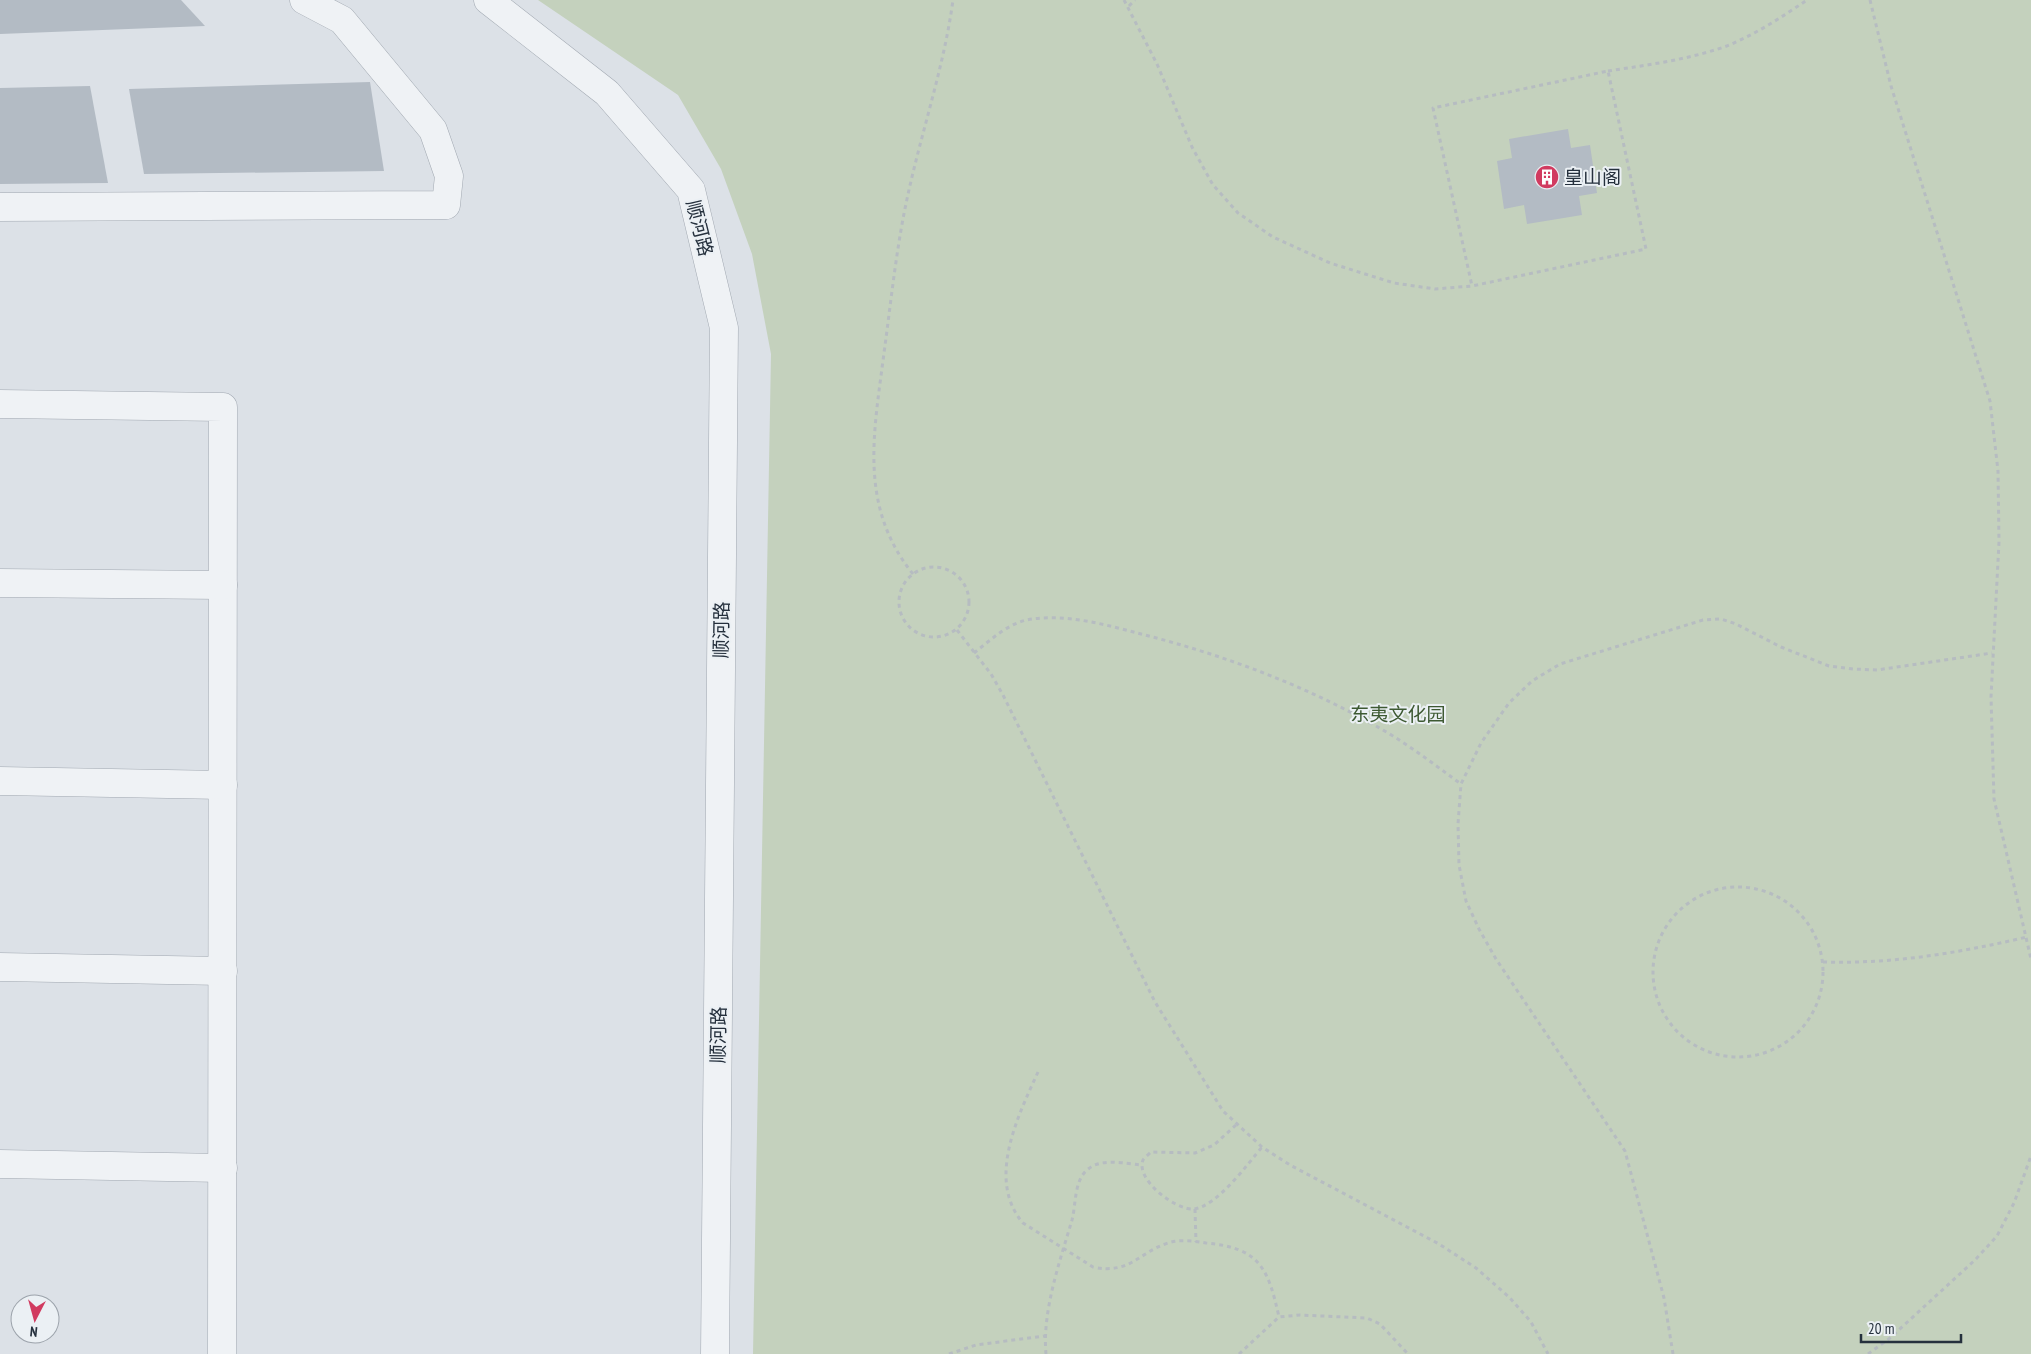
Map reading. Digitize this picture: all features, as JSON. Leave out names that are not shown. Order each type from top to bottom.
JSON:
[{"type":"street","points":[[0,207],[446,205],[449,176],[433,130],[342,20],[304,0]]},
{"type":"street","name":"顺河路","points":[[488,0],[607,93],[691,190],[724,328],[715,1354]]},
{"type":"street","points":[[0,404],[223,407],[222,1354]]},
{"type":"street","points":[[0,583],[223,585]]},
{"type":"street","points":[[0,781],[223,785]]},
{"type":"street","points":[[0,967],[223,972]]},
{"type":"street","points":[[0,1164],[223,1168]]},
{"type":"path","points":[[913,574],[893,546],[887,532],[875,484],[874,445],[893,283],[907,200],[953,0]]},
{"type":"path","points":[[1124,0],[1157,64],[1192,147],[1213,185],[1238,213],[1281,241],[1330,263],[1394,283],[1435,289],[1472,286],[1646,249],[1608,71]]},
{"type":"path","points":[[1128,6],[1135,0]]},
{"type":"path","points":[[1472,286],[1433,108],[1608,71],[1666,63],[1725,46],[1785,15],[1807,0]]},
{"type":"path","points":[[1870,0],[1891,86],[1990,401],[1998,471],[2000,542],[1992,653],[1991,697],[1994,799],[2031,959]]},
{"type":"path","points":[[936,567],[948,570],[958,576],[966,586],[970,598],[969,610],[965,620],[957,630],[947,636],[935,638],[923,636],[912,630],[903,620],[899,608],[899,595],[904,583],[913,574],[924,568],[936,567]]},
{"type":"path","points":[[974,653],[1006,628],[1032,619],[1072,620],[1115,627],[1179,644],[1231,660],[1351,713],[1394,737],[1461,784]]},
{"type":"path","points":[[1673,1354],[1664,1298],[1625,1151],[1496,958],[1466,901],[1459,865],[1458,824],[1461,784],[1481,743],[1509,703],[1532,681],[1560,664],[1702,620],[1721,619],[1736,624],[1772,643],[1829,666],[1853,669],[1877,670],[1992,653]]},
{"type":"path","points":[[957,630],[1003,695],[1155,1002],[1223,1110],[1236,1125],[1262,1147],[1290,1165],[1438,1244],[1476,1268],[1509,1297],[1531,1322],[1548,1354]]},
{"type":"path","points":[[1738,887],[1758,890],[1783,900],[1795,908],[1808,924],[1818,942],[1823,962],[1823,982],[1818,1002],[1809,1021],[1795,1036],[1778,1048],[1759,1055],[1738,1058],[1718,1055],[1699,1048],[1682,1036],[1668,1021],[1661,1009],[1653,983],[1654,956],[1658,943],[1667,924],[1681,908],[1698,897],[1717,890],[1738,887]]},
{"type":"path","points":[[1823,962],[1864,963],[1914,959],[1969,950],[2027,937]]},
{"type":"path","points":[[1038,1072],[1024,1103],[1011,1142],[1006,1189],[1015,1214],[1024,1224],[1093,1267],[1103,1269],[1116,1268],[1130,1263],[1168,1243],[1196,1242],[1226,1245],[1253,1258],[1270,1280],[1279,1317]]},
{"type":"path","points":[[1236,1125],[1214,1145],[1194,1152],[1182,1154],[1166,1151],[1151,1152],[1144,1159],[1142,1165],[1147,1180],[1172,1203],[1185,1209],[1195,1209],[1210,1202],[1226,1188],[1262,1147]]},
{"type":"path","points":[[1868,1354],[1890,1338],[1975,1260],[1997,1236],[2014,1202],[2031,1156]]},
{"type":"path","points":[[1046,1354],[1044,1336],[1062,1247],[1072,1220],[1080,1179],[1086,1170],[1096,1164],[1108,1162],[1142,1165]]},
{"type":"path","points":[[1195,1209],[1196,1242]]},
{"type":"path","points":[[1239,1354],[1279,1317],[1300,1315],[1367,1318],[1380,1324],[1408,1354]]},
{"type":"path","points":[[949,1354],[976,1345],[1044,1336]]},
{"type":"green space","name":"东夷文化园","points":[[538,0],[2031,0],[2031,1354],[753,1354],[771,354],[752,254],[721,169],[678,95]]},
{"type":"building","points":[[0,0],[181,0],[205,26],[0,34]]},
{"type":"building","points":[[370,82],[384,171],[144,174],[129,89]]},
{"type":"building","points":[[90,86],[108,183],[0,184],[0,88]]},
{"type":"building","name":"皇山阁","points":[[1568,129],[1571,148],[1590,145],[1597,193],[1579,196],[1582,215],[1527,224],[1524,205],[1504,209],[1497,161],[1512,158],[1509,139]]},
{"type":"place","name":"皇山阁","points":[[1547,177]]}]
